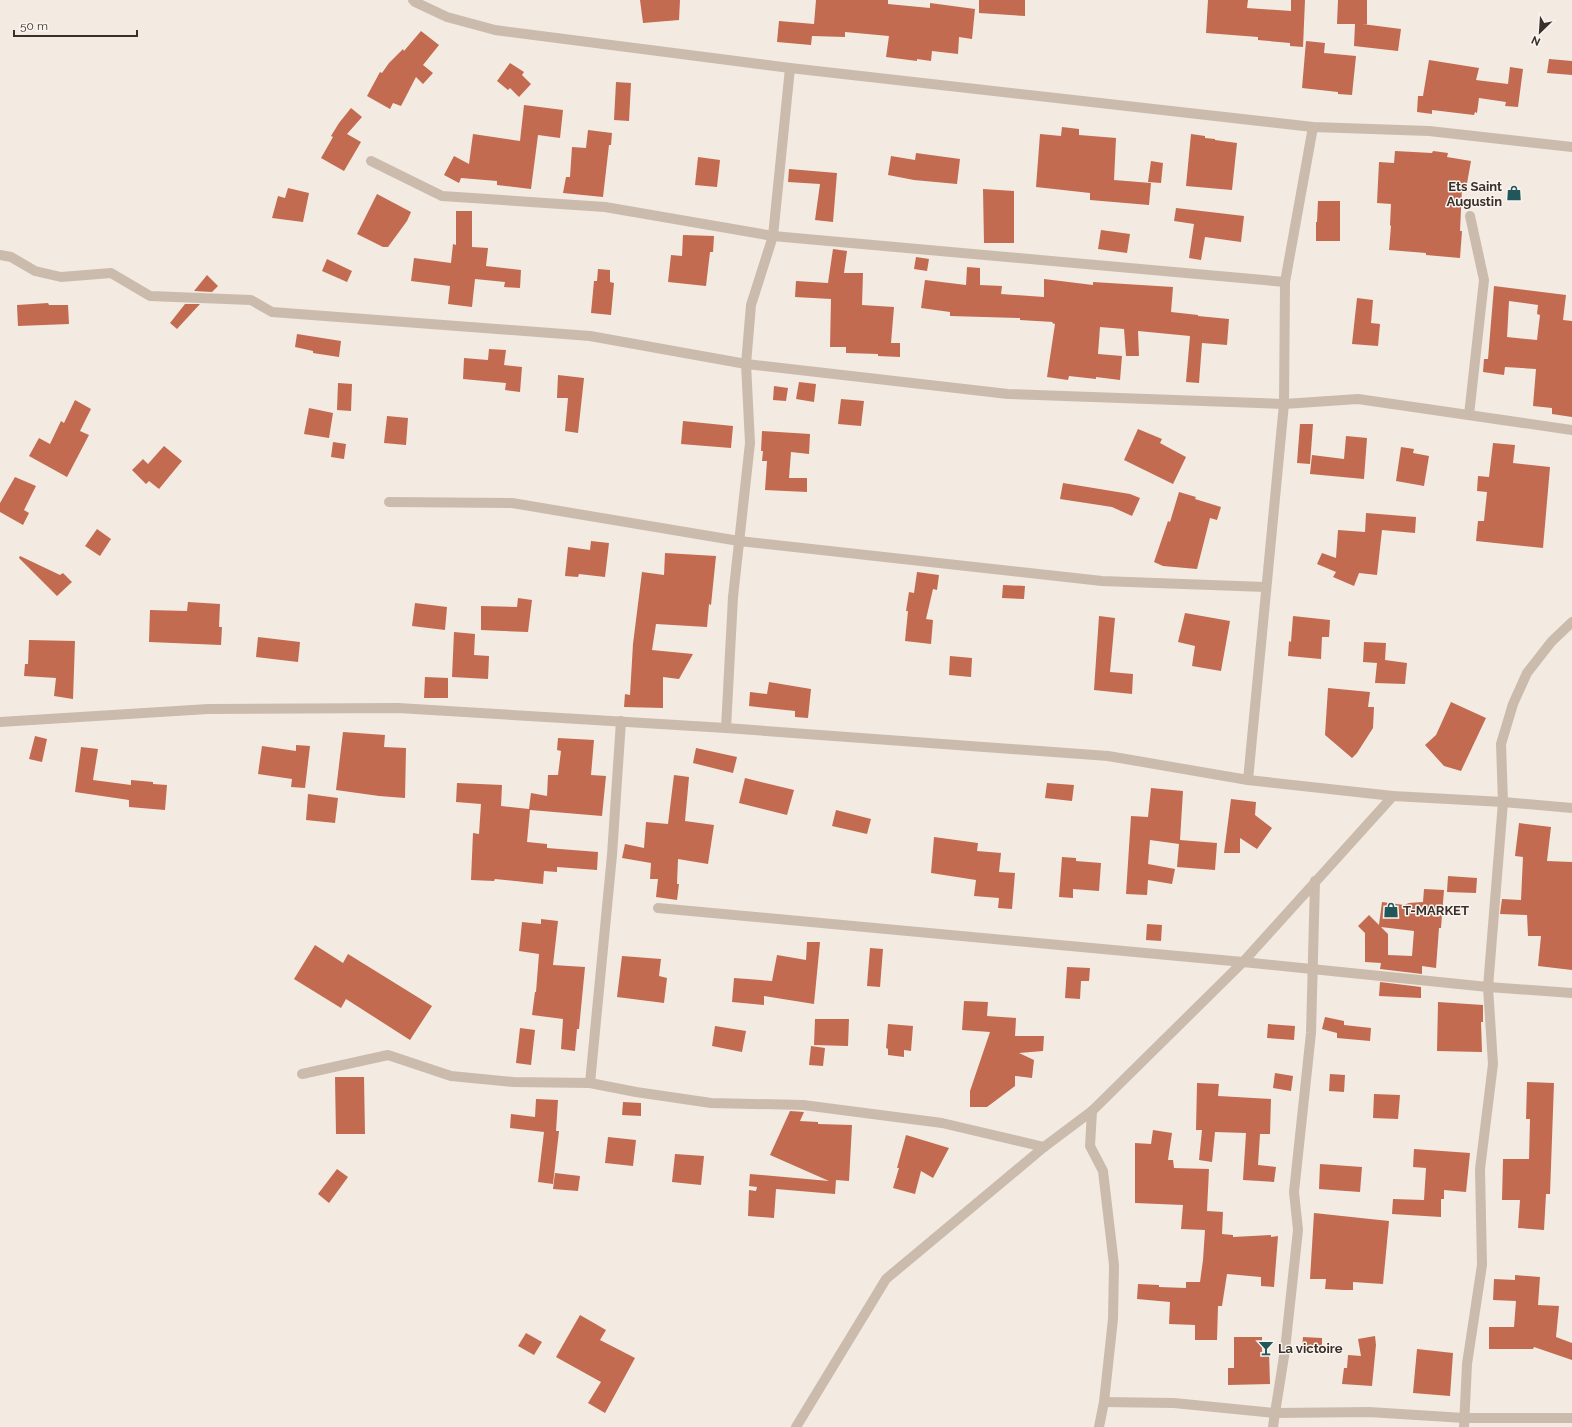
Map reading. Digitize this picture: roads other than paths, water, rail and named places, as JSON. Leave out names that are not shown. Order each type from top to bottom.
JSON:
[{"type":"street","points":[[413,0],[447,17],[495,30],[790,68],[1313,127],[1429,130],[1572,147]]},
{"type":"street","points":[[726,728],[733,597],[750,442],[746,364],[751,305],[773,236],[790,68]]},
{"type":"street","points":[[1248,780],[1265,587],[1284,404],[1285,282],[1313,127]]},
{"type":"street","points":[[371,161],[442,196],[605,207],[773,236],[1285,282]]},
{"type":"street","points":[[1469,415],[1484,280],[1470,216]]},
{"type":"street","points":[[0,255],[11,258],[35,271],[61,277],[111,272],[150,296],[251,300],[272,312],[590,336],[746,364],[1008,394],[1284,404],[1358,399],[1572,430]]},
{"type":"street","points":[[389,502],[512,503],[739,541],[1102,581],[1265,587]]},
{"type":"street","points":[[1464,1422],[1467,1364],[1482,1265],[1480,1169],[1493,1064],[1488,987],[1503,802],[1501,744],[1513,704],[1527,673],[1552,642],[1572,622]]},
{"type":"street","points":[[0,722],[208,709],[390,708],[726,728],[1108,756],[1248,780],[1393,796],[1503,802],[1572,808]]},
{"type":"street","points":[[590,1082],[612,855],[621,721]]},
{"type":"street","points":[[796,1427],[886,1280],[1044,1147],[1092,1111],[1243,962],[1393,796]]},
{"type":"street","points":[[1273,1427],[1286,1350],[1298,1230],[1294,1192],[1311,1033],[1315,881]]},
{"type":"street","points":[[658,908],[1243,962],[1488,987],[1572,993]]},
{"type":"street","points":[[302,1074],[388,1055],[451,1076],[513,1082],[590,1082],[636,1092],[711,1103],[803,1105],[942,1123],[1044,1147]]},
{"type":"street","points":[[1092,1111],[1090,1146],[1103,1171],[1114,1265],[1113,1319],[1104,1402],[1099,1427]]},
{"type":"street","points":[[1104,1402],[1174,1403],[1275,1413],[1369,1412],[1464,1422],[1572,1418]]},
{"type":"place","name":"Ets Saint Augustin","points":[[1514,193]]},
{"type":"place","name":"T-MARKET","points":[[1391,910]]},
{"type":"place","name":"La victoire","points":[[1266,1348]]}]
